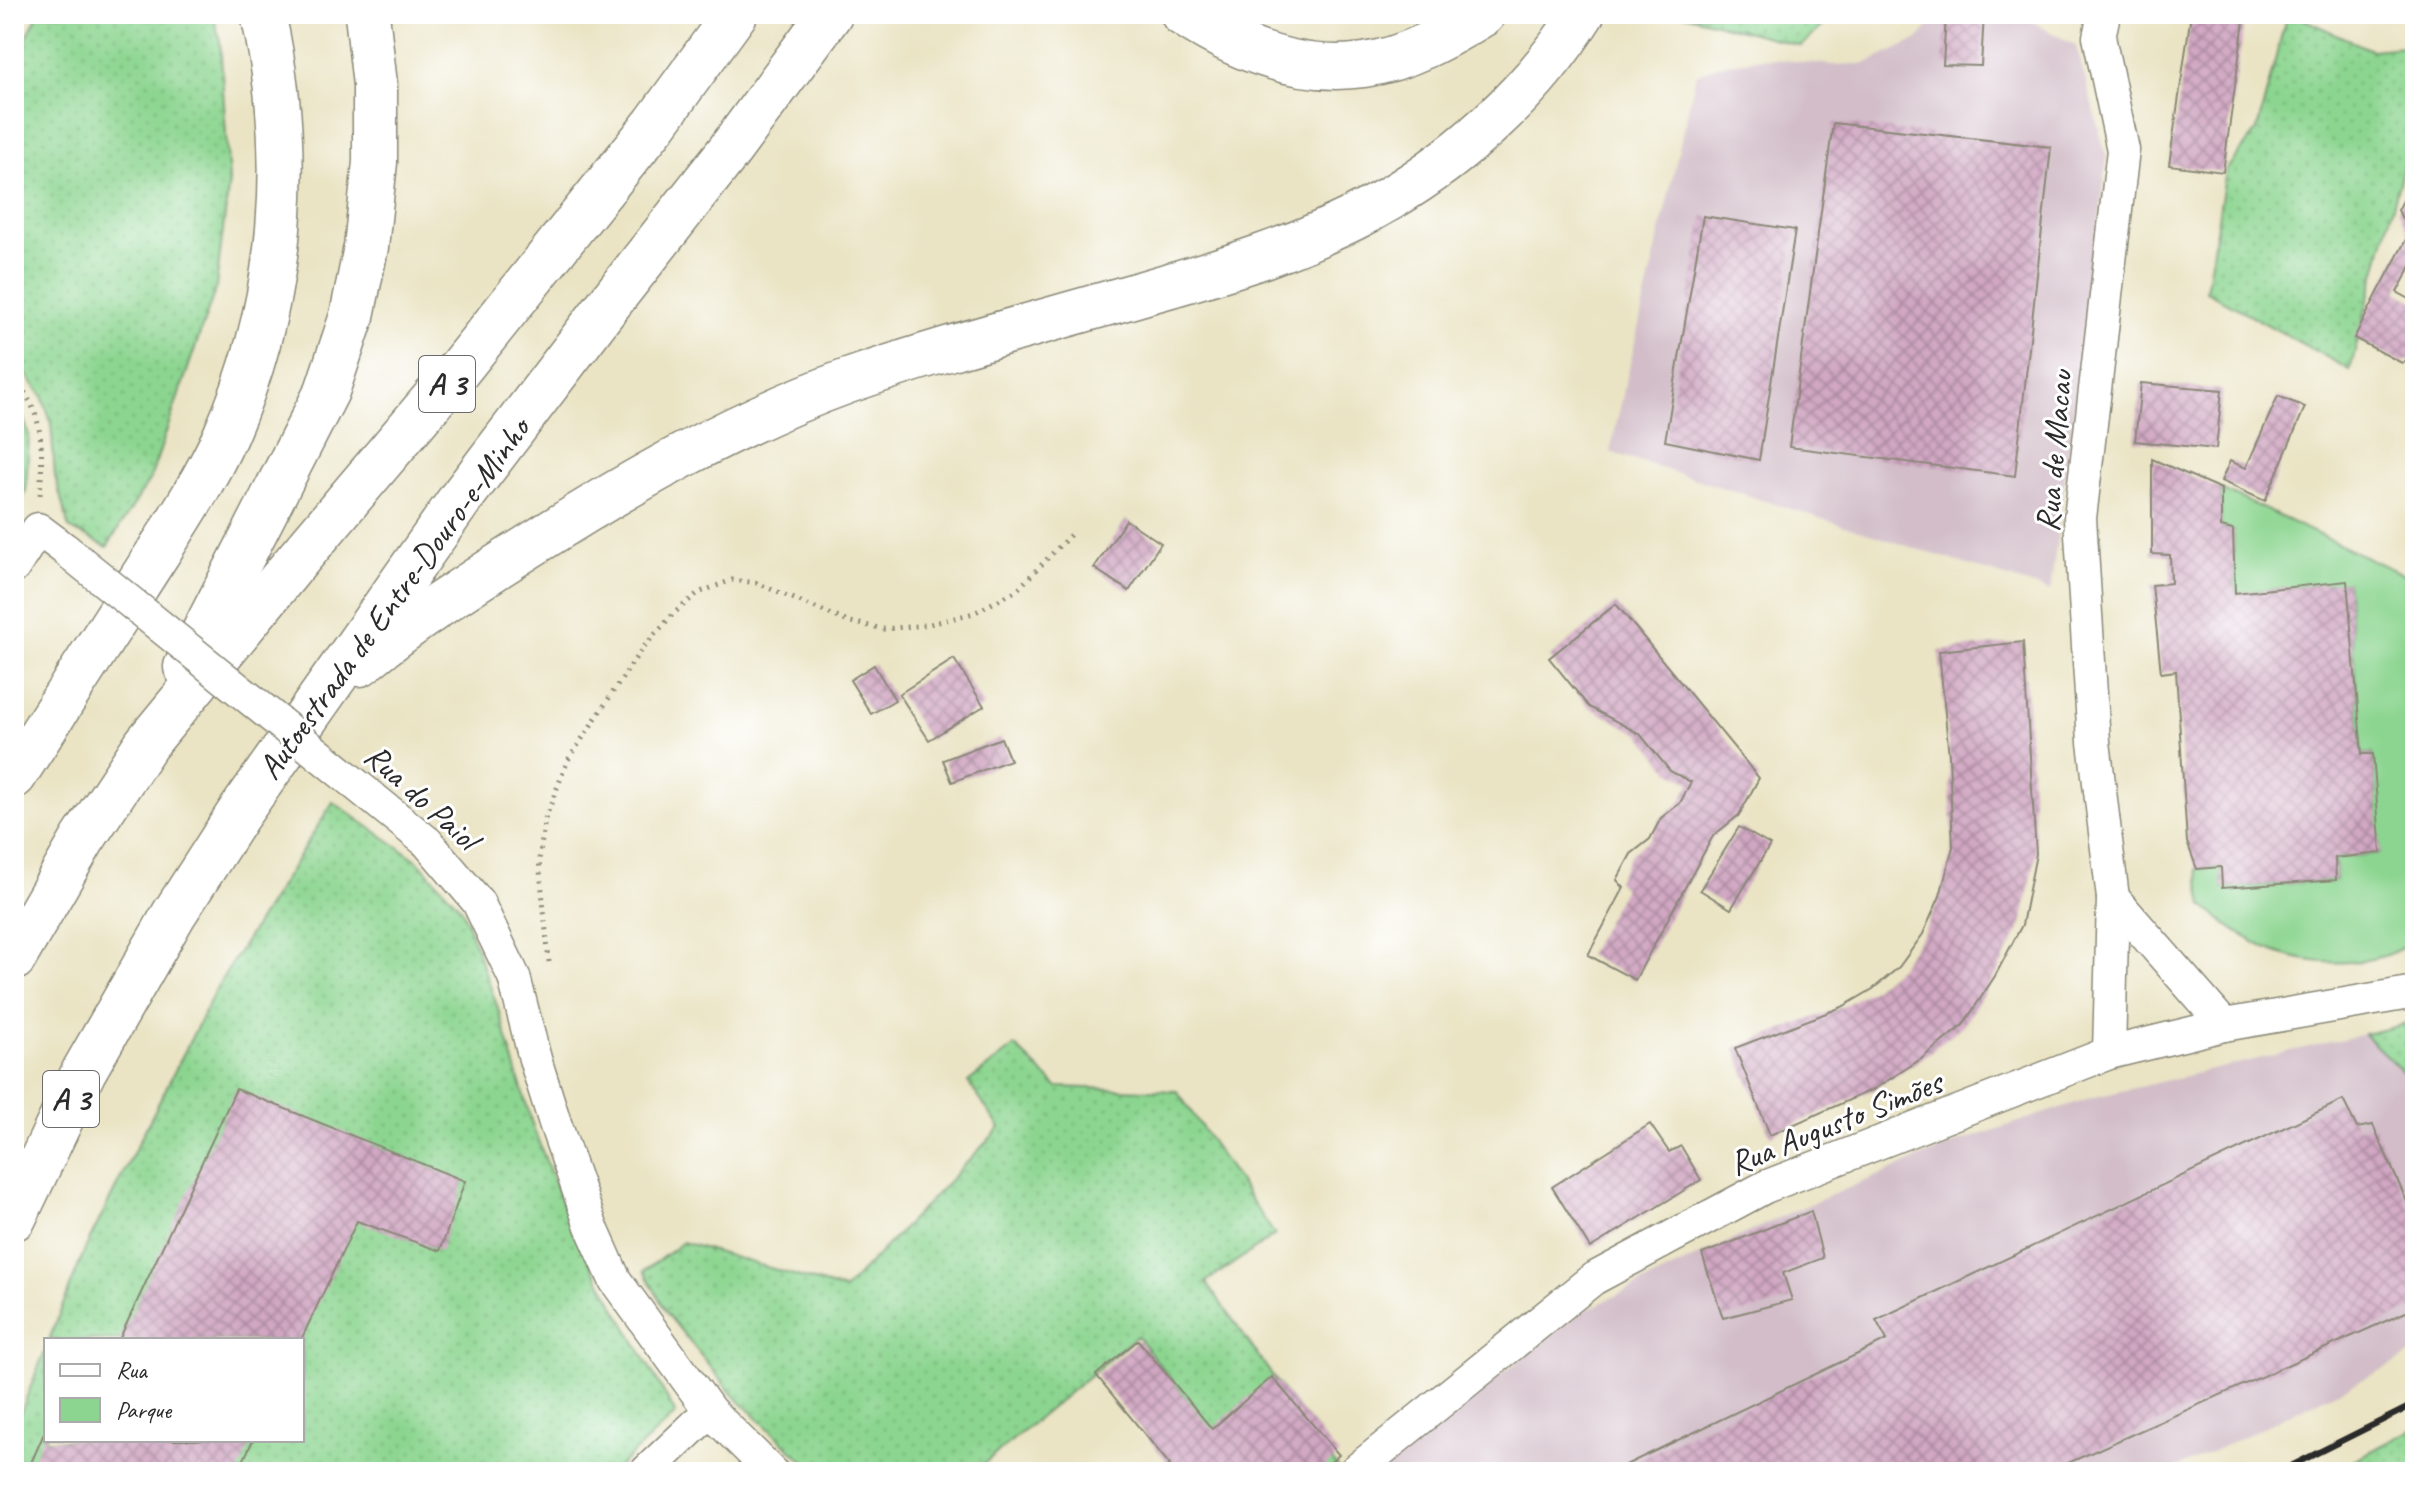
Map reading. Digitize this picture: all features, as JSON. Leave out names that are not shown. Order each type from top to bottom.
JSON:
[{"type":"highway","points":[[14,776],[185,511],[225,436],[254,360],[273,279],[281,196],[279,114],[263,14]]},
{"type":"highway","points":[[146,744],[327,391],[352,316],[366,247],[375,162],[375,85],[367,14]]},
{"type":"highway","name":"A 3","points":[[14,958],[83,839],[146,744],[459,369],[655,124],[735,14]]},
{"type":"highway","name":"Autoestrada de Entre-Douro-e-Minho","points":[[14,1218],[84,1071],[154,949],[237,816],[461,498],[729,151],[830,14]]},
{"type":"highway","points":[[1183,14],[1209,32],[1244,48],[1281,60],[1329,66],[1365,65],[1406,53],[1447,36],[1483,14]]},
{"type":"highway","points":[[322,696],[387,641],[567,522],[704,444],[772,411],[848,381],[927,356],[1227,268],[1303,240],[1371,209],[1439,166],[1487,126],[1530,83],[1582,14]]},
{"type":"street","name":"Rua de Macau","points":[[2104,14],[2099,37],[2123,150],[2080,518],[2094,742],[2113,898],[2109,1053]]},
{"type":"street","points":[[14,567],[38,529]]},
{"type":"street","name":"Rua do Paiol","points":[[38,529],[427,842],[478,902],[514,977],[555,1123],[591,1226],[615,1280],[710,1411],[772,1472]]},
{"type":"street","points":[[2113,898],[2224,1025]]},
{"type":"street","name":"Rua Augusto Simões","points":[[1354,1472],[1593,1279],[1765,1187],[2109,1053],[2224,1025],[2415,992]]},
{"type":"street","points":[[646,1472],[710,1411]]},
{"type":"path","points":[[14,380],[29,400],[40,437],[42,470],[38,529]]},
{"type":"path","points":[[549,970],[539,860],[545,819],[568,760],[641,650],[673,614],[698,593],[732,580],[757,583],[846,621],[884,629],[926,625],[974,613],[1017,590],[1073,532]]},
{"type":"shaded area","points":[[1937,14],[2018,14],[2076,46],[2107,159],[2050,591],[1610,452],[1696,74],[1720,65],[1762,58],[1834,65],[1865,64],[1919,39]]},
{"type":"shaded area","points":[[2364,1034],[2415,1084],[2415,1352],[2169,1472],[1376,1472],[1580,1313],[1784,1215],[1956,1143],[2087,1099]]},
{"type":"green space","points":[[38,14],[213,14],[220,41],[229,181],[216,287],[150,479],[107,547],[69,528],[55,476],[51,422],[42,396],[14,358],[14,64]]},
{"type":"green space","points":[[1682,14],[1836,14],[1801,46]]},
{"type":"green space","points":[[2287,14],[2371,50],[2415,46],[2415,157],[2404,164],[2350,370],[2206,291],[2226,170],[2257,130]]},
{"type":"green space","points":[[14,391],[29,435],[26,492],[14,516]]},
{"type":"green space","points":[[2221,489],[2415,580],[2415,938],[2382,957],[2339,962],[2296,958],[2252,941],[2203,906],[2197,869],[2221,867],[2223,888],[2336,880],[2335,858],[2380,853],[2373,754],[2362,754],[2347,582],[2235,593],[2233,530],[2221,527]]},
{"type":"green space","points":[[333,802],[417,860],[462,909],[498,1008],[533,1127],[573,1232],[676,1414],[613,1472],[14,1472],[14,1429],[44,1353],[44,1442],[304,1442],[304,1338],[50,1338],[86,1247],[218,985]]},
{"type":"green space","points":[[2415,1022],[2415,1084],[2364,1034]]},
{"type":"green space","points":[[1015,1046],[1057,1087],[1177,1091],[1275,1235],[1206,1282],[1337,1467],[1330,1472],[1300,1472],[1213,1433],[1137,1336],[974,1472],[815,1472],[734,1396],[668,1315],[644,1271],[683,1242],[844,1290],[1000,1128],[968,1082]]},
{"type":"green space","points":[[2415,1428],[2415,1472],[2331,1472]]},
{"type":"building","points":[[1946,14],[1984,14],[1981,66],[1943,65]]},
{"type":"building","points":[[2191,14],[2245,14],[2223,172],[2169,165]]},
{"type":"building","points":[[1833,123],[2051,147],[2015,476],[1789,447]]},
{"type":"building","points":[[2415,178],[2415,259],[2397,292],[2415,302],[2415,363],[2408,359],[2402,363],[2354,338],[2409,234],[2398,210]]},
{"type":"building","points":[[1703,216],[1795,230],[1759,460],[1665,441]]},
{"type":"building","points":[[2141,383],[2222,390],[2216,449],[2135,441]]},
{"type":"building","points":[[2278,396],[2305,407],[2265,501],[2221,481],[2230,461],[2246,468]]},
{"type":"building","points":[[2152,459],[2221,489],[2221,527],[2233,530],[2235,593],[2347,581],[2362,754],[2373,754],[2381,853],[2335,858],[2336,880],[2222,888],[2221,867],[2197,869],[2187,842],[2176,671],[2161,673],[2152,585],[2171,583],[2170,555],[2152,554]]},
{"type":"building","points":[[1126,520],[1161,543],[1129,591],[1094,568]]},
{"type":"building","points":[[1616,604],[1759,778],[1739,815],[1713,836],[1635,980],[1588,955],[1624,888],[1617,880],[1631,854],[1650,839],[1661,818],[1680,803],[1691,782],[1670,771],[1640,734],[1589,707],[1549,658]]},
{"type":"building","points":[[2023,642],[2036,854],[2022,925],[1995,976],[1963,1025],[1921,1059],[1874,1089],[1770,1135],[1735,1048],[1842,1007],[1873,989],[1899,967],[1923,934],[1940,896],[1953,847],[1949,756],[1939,651]]},
{"type":"building","points":[[954,659],[984,706],[929,740],[899,694]]},
{"type":"building","points":[[874,665],[895,700],[871,714],[850,680]]},
{"type":"building","points":[[1001,738],[1010,760],[952,782],[943,760]]},
{"type":"building","points":[[1739,827],[1770,845],[1731,909],[1700,890]]},
{"type":"building","points":[[236,1089],[465,1181],[440,1251],[357,1221],[302,1338],[120,1338]]},
{"type":"building","points":[[2343,1100],[2357,1128],[2373,1125],[2415,1220],[2415,1308],[2048,1472],[1611,1472],[1887,1340],[1876,1320]]},
{"type":"building","points":[[1650,1124],[1669,1152],[1681,1146],[1701,1180],[1590,1248],[1552,1187]]},
{"type":"building","points":[[1811,1211],[1823,1258],[1783,1273],[1792,1300],[1723,1318],[1702,1254]]},
{"type":"building","points":[[1138,1340],[1212,1429],[1272,1377],[1339,1455],[1320,1472],[1161,1472],[1170,1465],[1096,1375]]},
{"type":"building","points":[[44,1434],[44,1442],[252,1442],[238,1472],[27,1472]]},
{"type":"railway","points":[[2279,1472],[2415,1404]]}]
